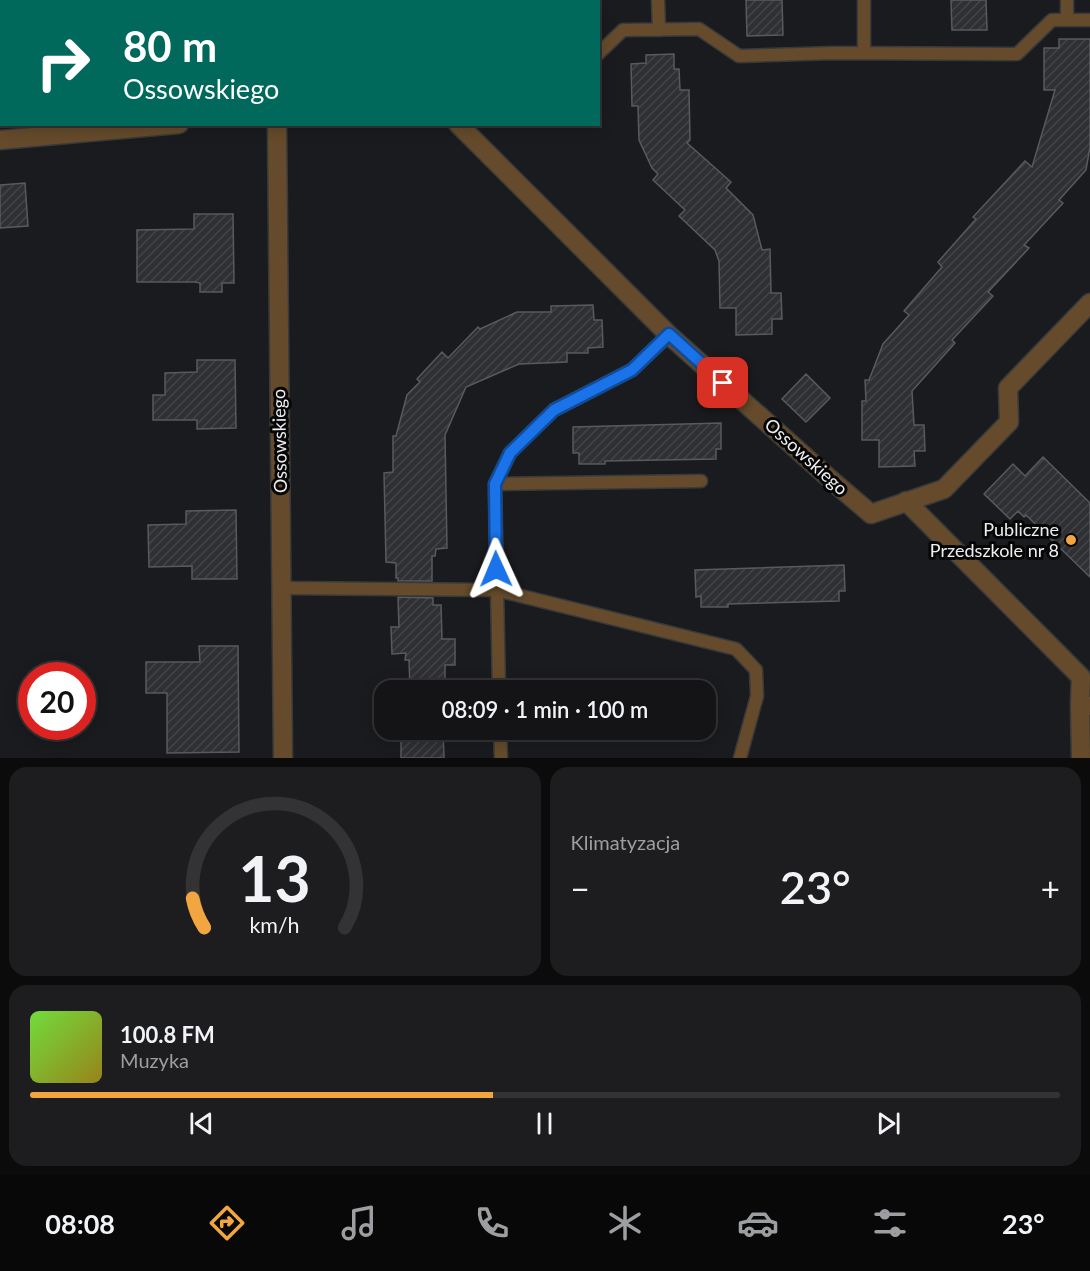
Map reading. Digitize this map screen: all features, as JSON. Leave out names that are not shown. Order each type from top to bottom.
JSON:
[{"type":"street","points":[[0,140],[157,126]]},
{"type":"street","name":"Ossowskiego","points":[[277,126],[284,758]]},
{"type":"street","name":"Ossowskiego","points":[[460,126],[669,334],[871,514],[944,489],[1009,422],[1008,388],[1090,303]]},
{"type":"street","points":[[906,501],[1081,677],[1085,706],[1081,758]]},
{"type":"lane","points":[[658,0],[659,30]]},
{"type":"lane","points":[[864,0],[864,53]]},
{"type":"lane","points":[[1066,0],[1067,20]]},
{"type":"lane","points":[[600,52],[623,30],[699,29],[739,56],[864,53],[1017,54],[1052,20],[1090,20]]},
{"type":"lane","points":[[500,680],[495,484],[510,453],[554,410],[632,370],[669,334]]},
{"type":"lane","points":[[495,484],[701,481]]},
{"type":"lane","points":[[282,588],[497,590],[736,649],[756,670],[757,696],[740,758]]},
{"type":"lane","points":[[500,740],[501,758]]},
{"type":"building","points":[[746,0],[782,0],[783,35],[747,36]]},
{"type":"building","points":[[951,0],[986,0],[987,30],[952,30]]},
{"type":"building","points":[[1059,39],[1090,39],[1090,147],[1086,170],[1059,200],[1063,203],[1024,245],[1029,248],[988,292],[993,296],[952,340],[955,343],[912,391],[914,425],[924,425],[925,451],[914,451],[915,466],[879,467],[879,440],[862,440],[862,401],[866,401],[865,380],[869,380],[883,344],[909,315],[904,311],[942,267],[938,262],[976,219],[973,217],[1025,161],[1032,167],[1055,90],[1044,90],[1044,48],[1059,48]]},
{"type":"building","points":[[674,54],[674,69],[679,69],[680,90],[689,90],[690,140],[687,143],[731,182],[726,188],[753,215],[762,250],[770,249],[771,293],[781,293],[782,319],[772,319],[772,334],[736,335],[736,308],[720,308],[719,261],[715,250],[679,216],[685,210],[653,180],[658,174],[652,168],[639,140],[638,106],[632,106],[631,64],[646,63],[646,55]]},
{"type":"building","points":[[25,183],[28,226],[0,228],[0,185]]},
{"type":"building","points":[[194,214],[233,214],[234,283],[222,283],[222,292],[200,292],[200,283],[195,282],[137,282],[137,230],[194,229]]},
{"type":"building","points":[[593,305],[594,320],[602,320],[603,347],[588,348],[588,353],[567,353],[567,362],[519,364],[466,387],[445,435],[447,548],[436,549],[435,556],[432,556],[432,581],[398,581],[396,563],[386,562],[384,473],[393,472],[393,436],[396,436],[407,395],[420,382],[417,379],[442,352],[448,358],[478,327],[480,329],[517,312],[551,312],[551,306]]},
{"type":"building","points":[[197,360],[235,360],[236,428],[197,429],[197,420],[153,420],[153,395],[165,395],[165,373],[197,372]]},
{"type":"building","points":[[806,374],[830,398],[806,422],[782,399]]},
{"type":"building","points":[[721,423],[721,449],[716,449],[716,459],[605,461],[605,464],[579,464],[579,453],[573,453],[573,427]]},
{"type":"building","name":"Publiczne Przedszkole nr 8","points":[[1043,457],[1090,503],[1090,577],[1026,515],[1024,517],[1018,511],[1010,519],[984,494],[1013,464],[1025,476]]},
{"type":"building","points":[[236,510],[237,579],[192,579],[192,566],[149,567],[148,525],[186,524],[186,511]]},
{"type":"building","points":[[844,565],[845,591],[839,591],[839,601],[728,604],[728,607],[701,607],[701,596],[696,597],[695,570]]},
{"type":"building","points":[[398,597],[433,598],[433,605],[441,605],[442,639],[455,639],[455,665],[445,665],[445,680],[410,680],[409,660],[405,660],[406,653],[392,654],[391,627],[399,627]]},
{"type":"building","points":[[199,646],[238,646],[239,752],[167,753],[167,693],[146,693],[146,662],[200,662]]},
{"type":"building","points":[[401,740],[443,740],[444,758],[401,758]]},
{"type":"place","name":"Publiczne Przedszkole nr 8","points":[[1071,540]]},
{"type":"route","points":[[496,569],[495,484],[510,453],[554,410],[632,370],[669,334],[723,383]]}]
